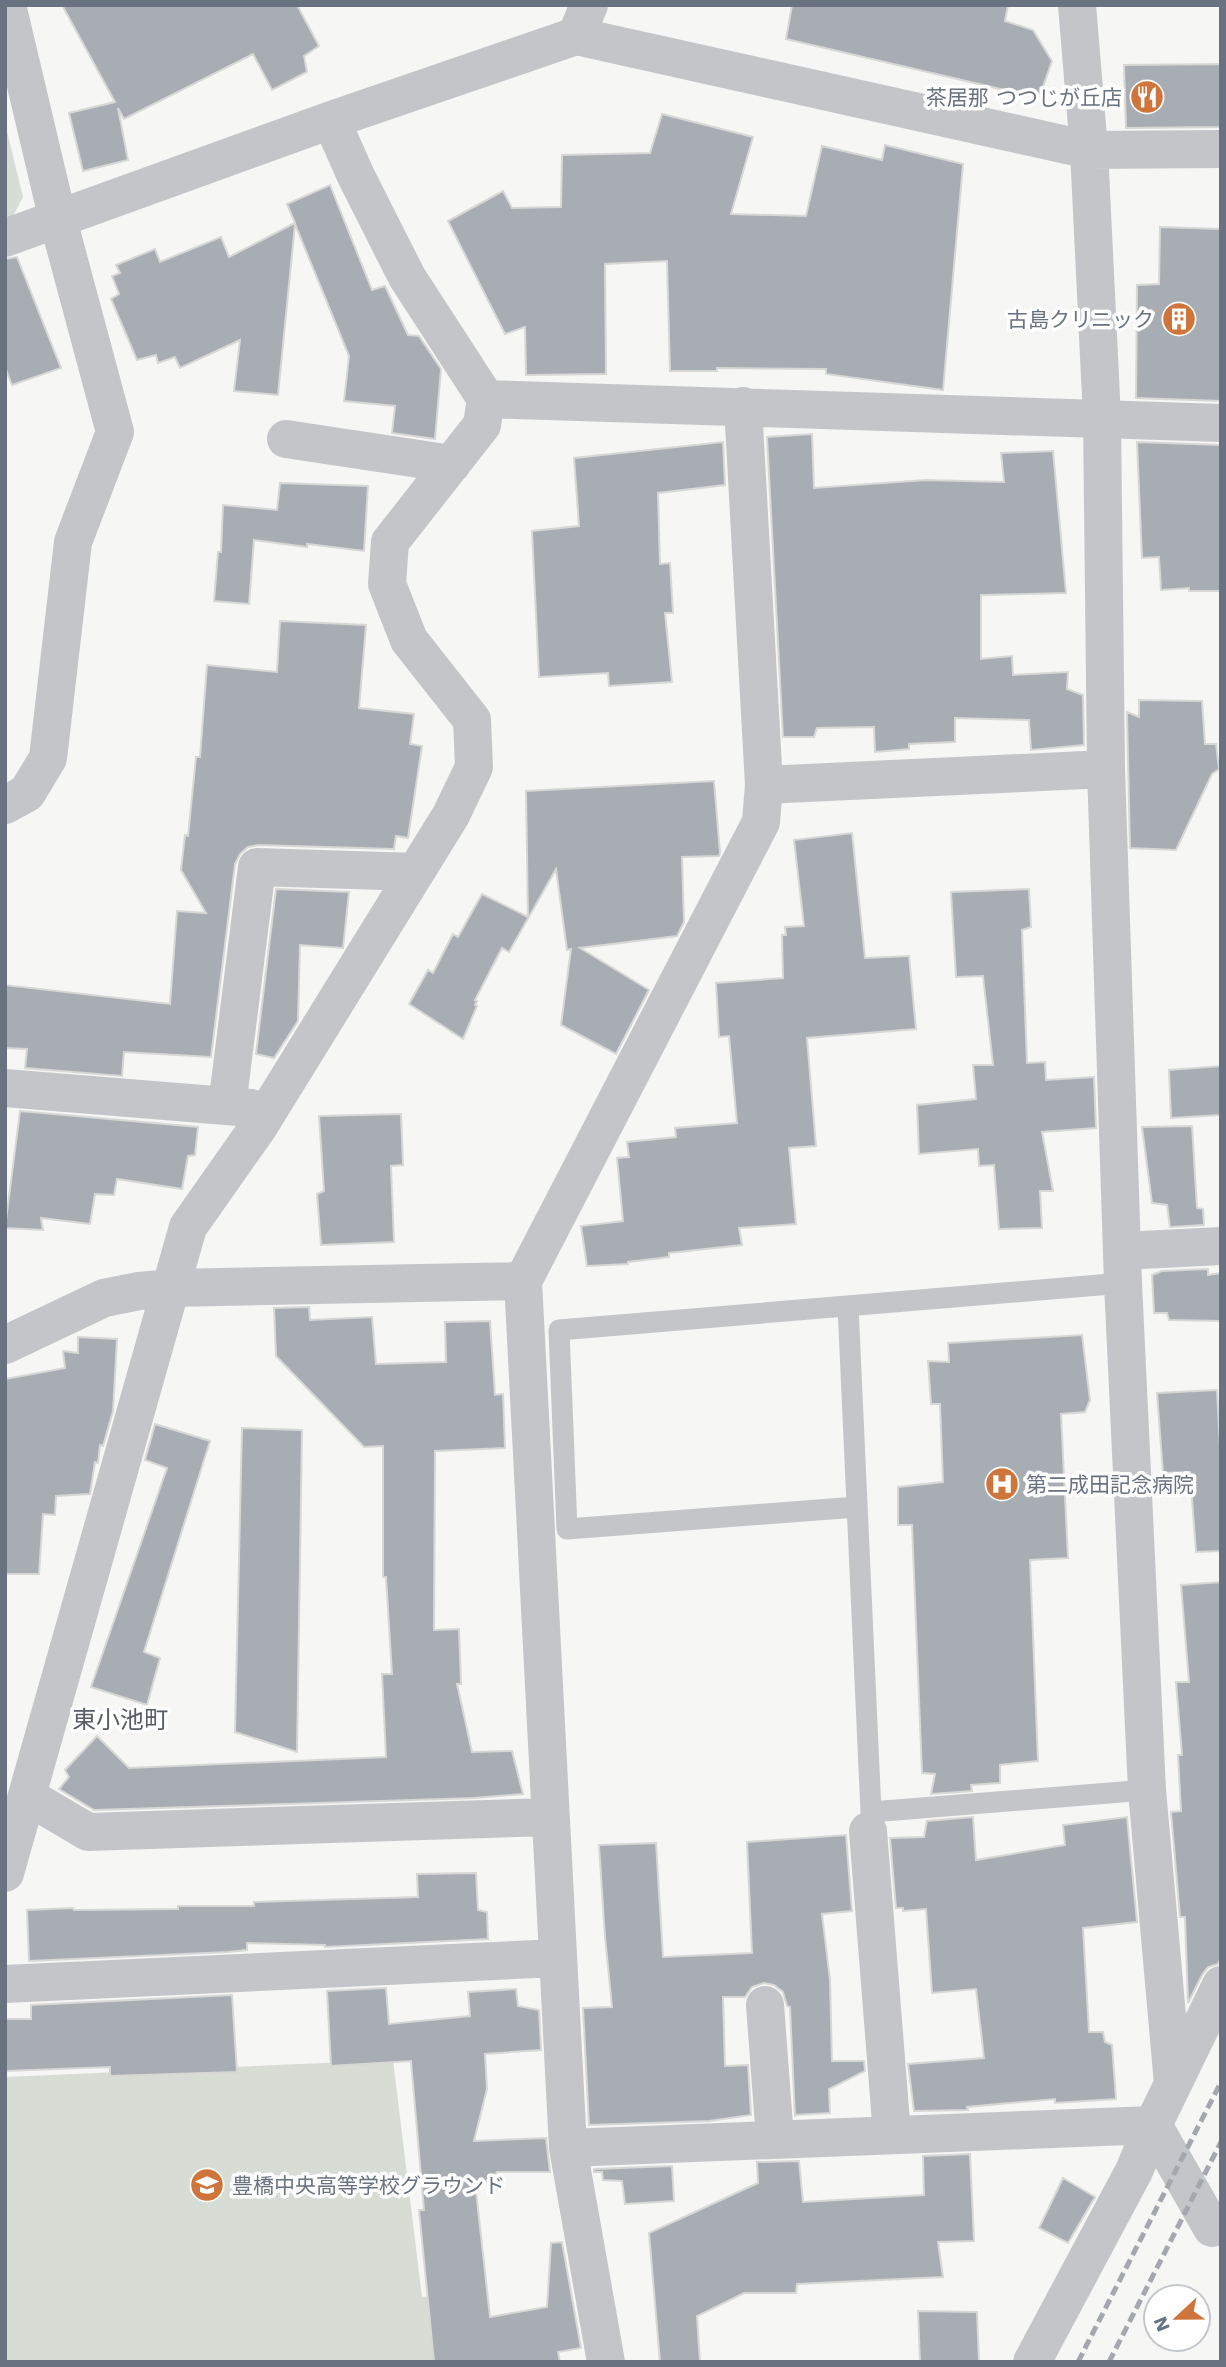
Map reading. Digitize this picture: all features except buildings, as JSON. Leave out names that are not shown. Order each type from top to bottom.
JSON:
[{"type":"street","points":[[5,805],[27,793],[48,758],[73,542],[116,432],[58,220],[7,5]]},
{"type":"street","points":[[1077,5],[1089,149],[1101,418],[1106,769],[1122,1267],[1147,1790],[1173,2084]]},
{"type":"street","points":[[5,238],[331,120],[582,21],[1089,149],[1221,149]]},
{"type":"street","points":[[5,1873],[188,1227],[268,1110],[416,872],[450,815],[474,767],[472,720],[409,640],[387,584],[390,542],[482,425],[486,399],[407,277],[331,120]]},
{"type":"street","points":[[486,399],[1221,423]]},
{"type":"street","points":[[606,2362],[568,2147],[523,1281],[761,822],[764,785],[743,406]]},
{"type":"street","points":[[286,439],[452,464]]},
{"type":"street","points":[[764,785],[1106,769]]},
{"type":"street","points":[[227,1106],[257,867],[416,872]]},
{"type":"street","points":[[5,1088],[268,1110]]},
{"type":"street","points":[[1122,1267],[1221,1245]]},
{"type":"street","points":[[5,1345],[104,1298],[139,1291],[172,1288],[523,1281]]},
{"type":"street","points":[[27,1796],[88,1832],[550,1817]]},
{"type":"street","points":[[868,1831],[892,2135]]},
{"type":"street","points":[[5,1984],[557,1958]]},
{"type":"street","points":[[1032,2362],[1134,2171],[1153,2125],[1221,1985]]},
{"type":"street","points":[[765,2005],[775,2139]]},
{"type":"street","points":[[568,2147],[1153,2125]]},
{"type":"street","points":[[1153,2125],[1218,2230]]},
{"type":"lane","points":[[856,1507],[567,1529],[559,1330],[848,1306],[1122,1267]]},
{"type":"lane","points":[[848,1306],[871,1812],[1147,1790]]},
{"type":"shaded area","points":[[5,123],[23,197],[13,216],[5,219]]},
{"type":"shaded area","name":"豊橋中央高等学校グラウンド","points":[[393,2060],[422,2297],[483,2293],[496,2362],[5,2362],[5,2077]]},
{"type":"railway","points":[[1078,2362],[1221,2082]]},
{"type":"railway","points":[[1109,2362],[1221,2142]]},
{"type":"place","name":"茶居那 つつじが丘店","points":[[1147,97]]},
{"type":"place","name":"古島クリニック","points":[[1179,319]]},
{"type":"place","name":"第二成田記念病院","points":[[1002,1484]]},
{"type":"place","name":"豊橋中央高等学校グラウンド","points":[[207,2185]]},
{"type":"district","name":"東小池町","points":[[120,1720]]}]
